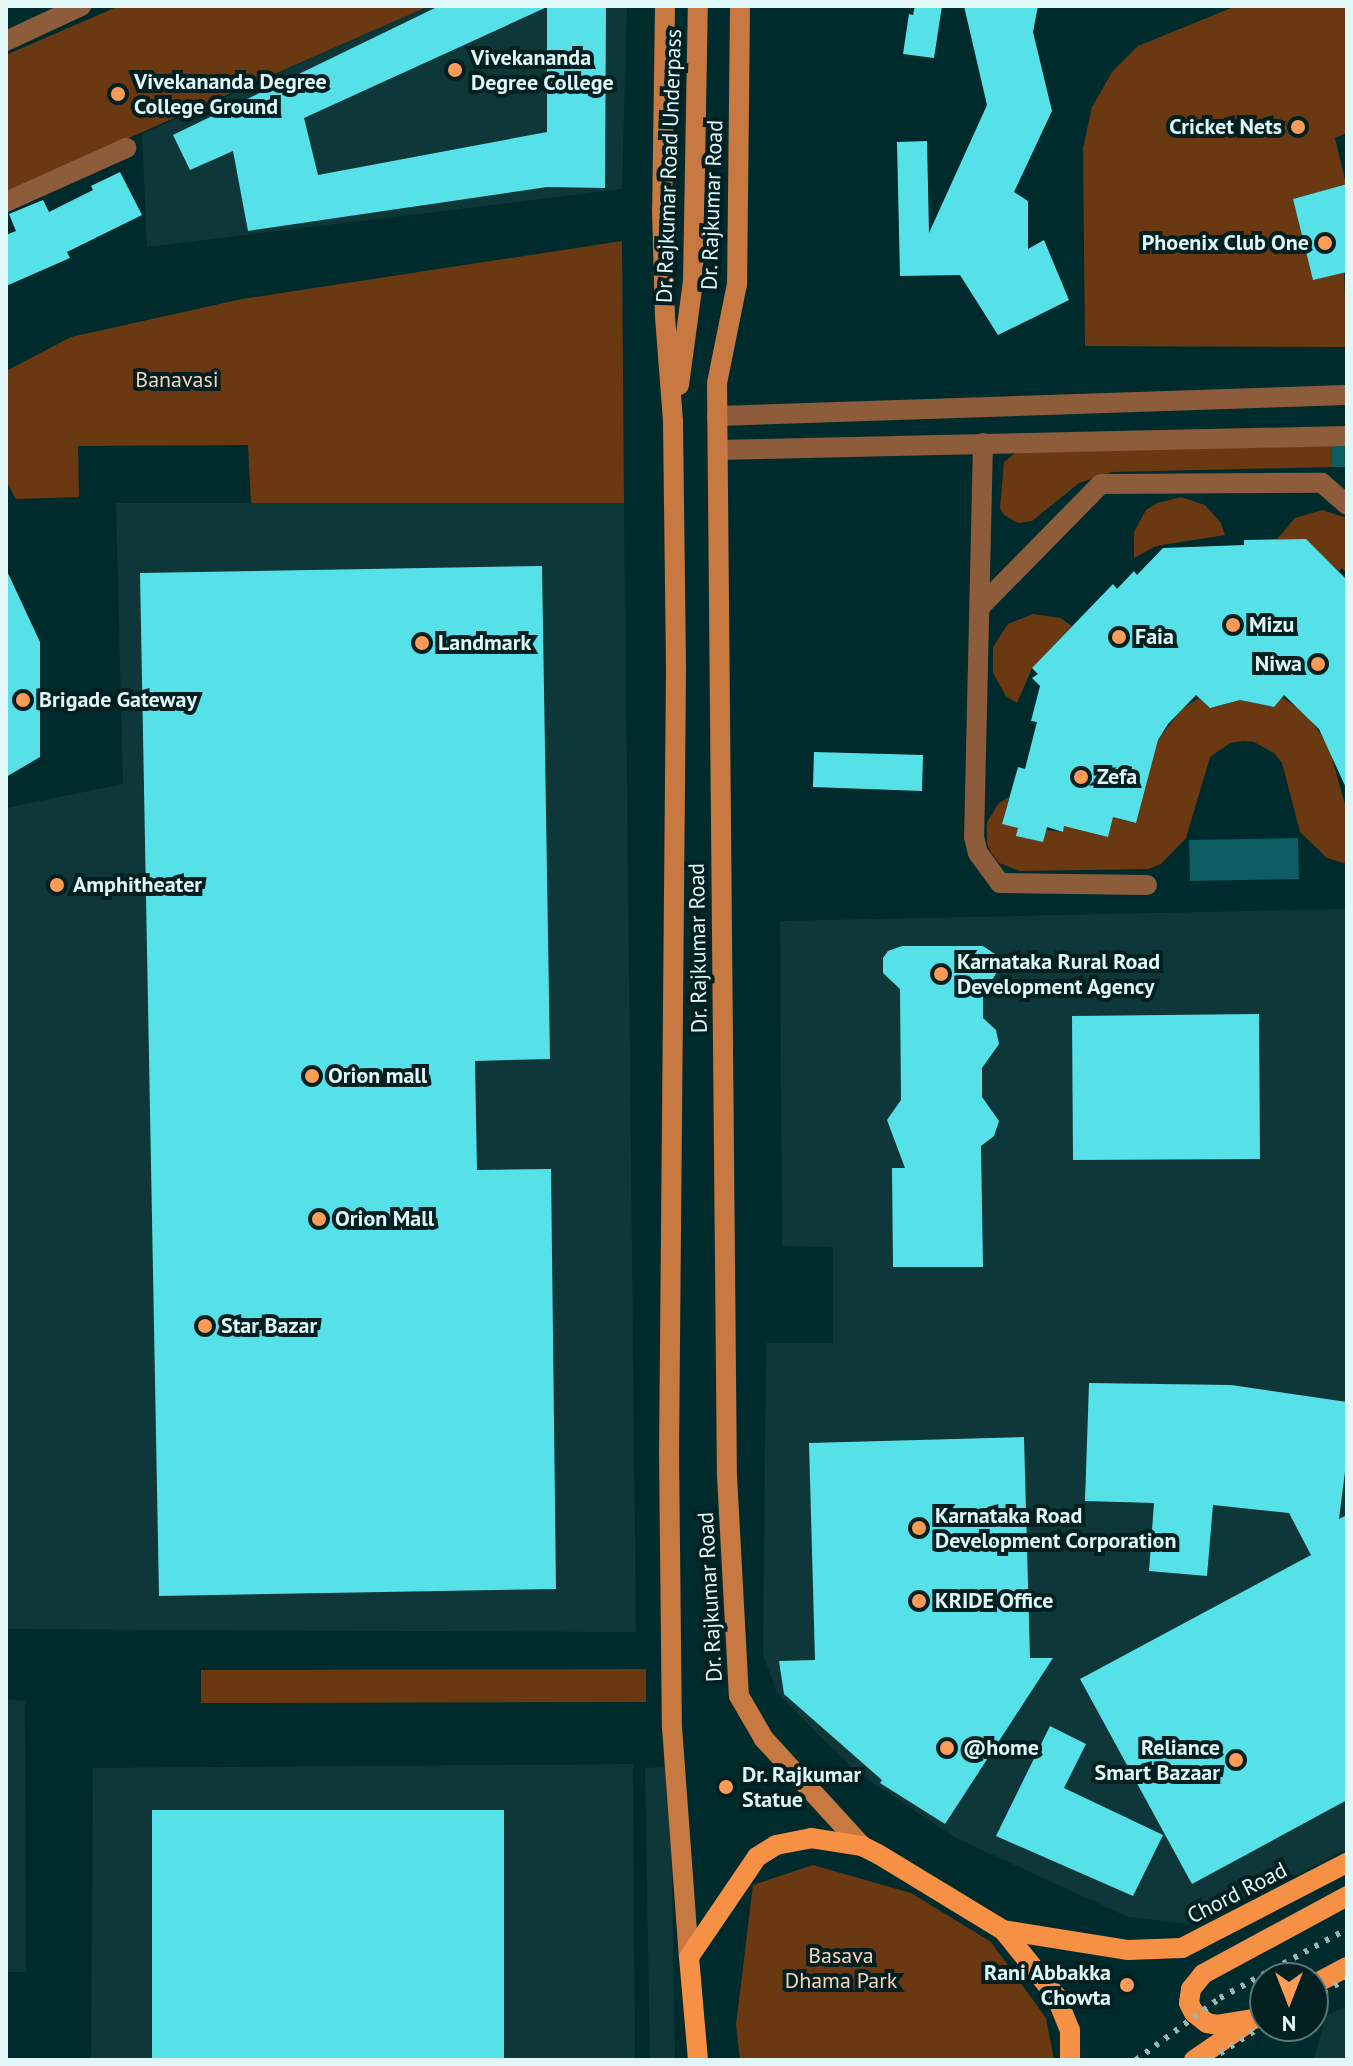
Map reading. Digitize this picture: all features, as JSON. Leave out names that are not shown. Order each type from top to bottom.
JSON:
[{"type":"main road","points":[[665,6],[663,240],[673,422]]},
{"type":"main road","name":"Dr. Rajkumar Road Underpass","points":[[673,422],[693,282],[698,6]]},
{"type":"main road","name":"Dr. Rajkumar Road","points":[[740,6],[737,284],[717,383],[727,1476],[739,1696],[773,1750],[862,1846]]},
{"type":"main road","name":"Dr. Rajkumar Road","points":[[673,422],[676,685],[669,1465],[672,1727],[689,1957]]},
{"type":"main road","points":[[698,2060],[689,1957],[745,1873],[767,1851],[776,1845],[811,1838],[862,1846],[916,1874],[1003,1930],[1056,1996],[1070,2030],[1070,2060]]},
{"type":"main road","name":"Chord Road","points":[[1003,1930],[1128,1950],[1182,1948],[1347,1863]]},
{"type":"main road","points":[[1249,2017],[1207,2023],[1194,2013],[1189,2003],[1191,1989],[1203,1974],[1347,1896]]},
{"type":"main road","points":[[1329,1977],[1347,1967]]},
{"type":"main road","points":[[1194,2060],[1249,2023]]},
{"type":"street","points":[[6,41],[81,6]]},
{"type":"street","points":[[6,202],[126,148]]},
{"type":"street","points":[[717,416],[1347,395]]},
{"type":"street","points":[[718,450],[1347,436]]},
{"type":"street","points":[[983,443],[974,837],[986,868],[1000,883],[1147,885]]},
{"type":"street","points":[[981,606],[1101,484],[1322,483],[1347,505]]},
{"type":"shaded area","name":"Vivekananda Degree College","points":[[429,6],[627,6],[622,189],[147,247],[142,134]]},
{"type":"shaded area","points":[[1331,442],[1347,442],[1347,467],[1332,467]]},
{"type":"shaded area","name":"Orion Mall","points":[[116,503],[624,503],[636,1632],[6,1629],[6,808],[123,784]]},
{"type":"shaded area","points":[[1298,838],[1299,879],[1190,881],[1189,840]]},
{"type":"shaded area","points":[[1347,909],[1347,1849],[1197,1925],[1128,1917],[954,1837],[855,1771],[777,1693],[763,1654],[766,1343],[833,1343],[833,1247],[782,1246],[780,921]]},
{"type":"shaded area","points":[[6,1699],[25,1701],[26,1972],[6,1972]]},
{"type":"shaded area","points":[[633,1764],[635,2060],[91,2060],[93,1768]]},
{"type":"shaded area","points":[[670,1767],[675,2060],[650,2060],[645,1768]]},
{"type":"shaded area","points":[[1347,2006],[1347,2060],[1314,2060],[1319,2042],[1329,2042],[1329,2015]]},
{"type":"green space","name":"Vivekananda Degree College Ground","points":[[119,6],[429,6],[6,192],[6,55]]},
{"type":"green space","points":[[1236,6],[1347,6],[1347,133],[1335,138],[1346,184],[1293,199],[1313,279],[1344,273],[1347,347],[1085,346],[1083,148],[1092,107],[1112,72],[1138,46]]},
{"type":"green space","name":"Banavasi","points":[[622,241],[624,503],[251,503],[248,445],[78,446],[79,497],[16,499],[6,481],[6,371],[71,337],[242,299]]},
{"type":"green space","points":[[1331,442],[1332,467],[1112,472],[1079,483],[1032,521],[1018,523],[1004,515],[1000,508],[1004,462],[1021,448]]},
{"type":"green space","points":[[1181,497],[1205,505],[1221,523],[1225,535],[1156,546],[1134,558],[1134,532],[1146,510],[1157,503]]},
{"type":"green space","points":[[1322,510],[1347,518],[1347,573],[1342,568],[1339,571],[1303,539],[1277,539],[1295,518]]},
{"type":"green space","points":[[1033,614],[1060,618],[1072,626],[1032,668],[1017,703],[1006,696],[993,673],[993,647],[1008,624]]},
{"type":"green space","points":[[1282,697],[1308,715],[1329,747],[1347,812],[1347,864],[1327,858],[1300,832],[1282,763],[1274,753],[1254,742],[1243,741],[1230,743],[1210,757],[1186,838],[1161,864],[1148,869],[1020,871],[999,863],[992,854],[987,844],[987,822],[999,803],[1009,797],[1002,824],[1062,832],[1064,826],[1113,817],[1135,823],[1158,740],[1182,709],[1199,698],[1210,708],[1240,700],[1273,707]]},
{"type":"green space","points":[[646,1669],[646,1702],[201,1703],[201,1670]]},
{"type":"green space","name":"Basava Dhama Park","points":[[813,1865],[911,1893],[991,1942],[1046,2018],[1054,2060],[740,2060],[736,2025],[753,1885]]},
{"type":"building","points":[[439,6],[606,6],[605,188],[547,187],[248,231],[233,151],[190,170],[173,135]],"holes":[[[547,7],[547,132],[318,175],[304,118]]]},
{"type":"building","points":[[915,6],[942,6],[934,58],[903,54],[909,14],[913,15]]},
{"type":"building","points":[[964,6],[1038,6],[1033,32],[1052,111],[1014,192],[1028,201],[1028,249],[1044,240],[1069,300],[998,335],[960,275],[900,276],[897,142],[927,141],[929,233],[987,105]]},
{"type":"building","points":[[120,172],[142,215],[67,252],[70,258],[6,286],[6,235],[16,231],[9,214],[43,200],[49,212],[93,190],[91,186]]},
{"type":"building","name":"Phoenix Club One","points":[[1347,184],[1347,272],[1313,280],[1293,199]]},
{"type":"building","points":[[1306,539],[1347,580],[1347,790],[1319,729],[1284,695],[1274,707],[1240,700],[1210,708],[1196,695],[1168,724],[1158,740],[1136,823],[1113,817],[1108,837],[1064,826],[1063,832],[1047,827],[1043,842],[1016,836],[1018,828],[1002,824],[1018,767],[1025,769],[1037,722],[1031,721],[1040,686],[1032,678],[1038,674],[1032,668],[1113,584],[1117,589],[1134,571],[1137,575],[1163,548],[1244,545],[1244,540]]},
{"type":"building","name":"Orion mall","points":[[542,566],[550,1059],[475,1061],[477,1170],[551,1169],[556,1589],[159,1596],[140,573]]},
{"type":"building","name":"Brigade Gateway","points":[[6,569],[40,642],[40,757],[6,777]]},
{"type":"building","points":[[814,752],[923,755],[922,791],[813,787]]},
{"type":"building","points":[[902,946],[983,946],[995,954],[999,969],[983,994],[983,1018],[996,1030],[999,1044],[982,1068],[982,1097],[999,1121],[994,1136],[981,1146],[983,1267],[893,1267],[892,1168],[905,1168],[887,1120],[901,1100],[900,989],[883,973],[883,958],[888,951]]},
{"type":"building","points":[[1259,1014],[1260,1159],[1073,1160],[1072,1016]]},
{"type":"building","points":[[1089,1383],[1231,1385],[1347,1402],[1347,1456],[1339,1519],[1347,1515],[1347,1800],[1192,1884],[1080,1679],[1311,1555],[1289,1513],[1213,1505],[1207,1576],[1149,1571],[1154,1503],[1085,1501]]},
{"type":"building","points":[[1024,1437],[1030,1658],[1053,1658],[945,1824],[880,1783],[882,1780],[784,1694],[779,1661],[815,1660],[809,1443]]},
{"type":"building","points":[[1050,1726],[1086,1744],[1064,1788],[1163,1835],[1133,1896],[996,1836]]},
{"type":"building","points":[[152,1810],[504,1810],[504,2060],[152,2060]]},
{"type":"railway","points":[[1136,2060],[1220,1998],[1347,1929]]},
{"type":"railway","points":[[1329,1989],[1347,1979]]},
{"type":"railway","points":[[1210,2060],[1249,2034]]},
{"type":"place","name":"Vivekananda Degree College","points":[[455,70]]},
{"type":"place","name":"Vivekananda Degree College Ground","points":[[118,94]]},
{"type":"place","name":"Cricket Nets","points":[[1298,127]]},
{"type":"place","name":"Phoenix Club One","points":[[1325,243]]},
{"type":"place","name":"Mizu","points":[[1233,625]]},
{"type":"place","name":"Faia","points":[[1119,637]]},
{"type":"place","name":"Landmark","points":[[422,643]]},
{"type":"place","name":"Niwa","points":[[1318,664]]},
{"type":"place","name":"Brigade Gateway","points":[[23,700]]},
{"type":"place","name":"Zefa","points":[[1081,777]]},
{"type":"place","name":"Amphitheater","points":[[57,885]]},
{"type":"place","name":"Karnataka Rural Road Development Agency","points":[[941,974]]},
{"type":"place","name":"Orion mall","points":[[312,1076]]},
{"type":"place","name":"Orion Mall","points":[[319,1219]]},
{"type":"place","name":"Star Bazar","points":[[205,1326]]},
{"type":"place","name":"Karnataka Road Development Corporation","points":[[919,1528]]},
{"type":"place","name":"KRIDE Office","points":[[919,1601]]},
{"type":"place","name":"@home","points":[[947,1748]]},
{"type":"place","name":"Reliance Smart Bazaar","points":[[1236,1760]]},
{"type":"place","name":"Dr. Rajkumar Statue","points":[[726,1787]]},
{"type":"place","name":"Rani Abbakka Chowta","points":[[1127,1985]]}]
